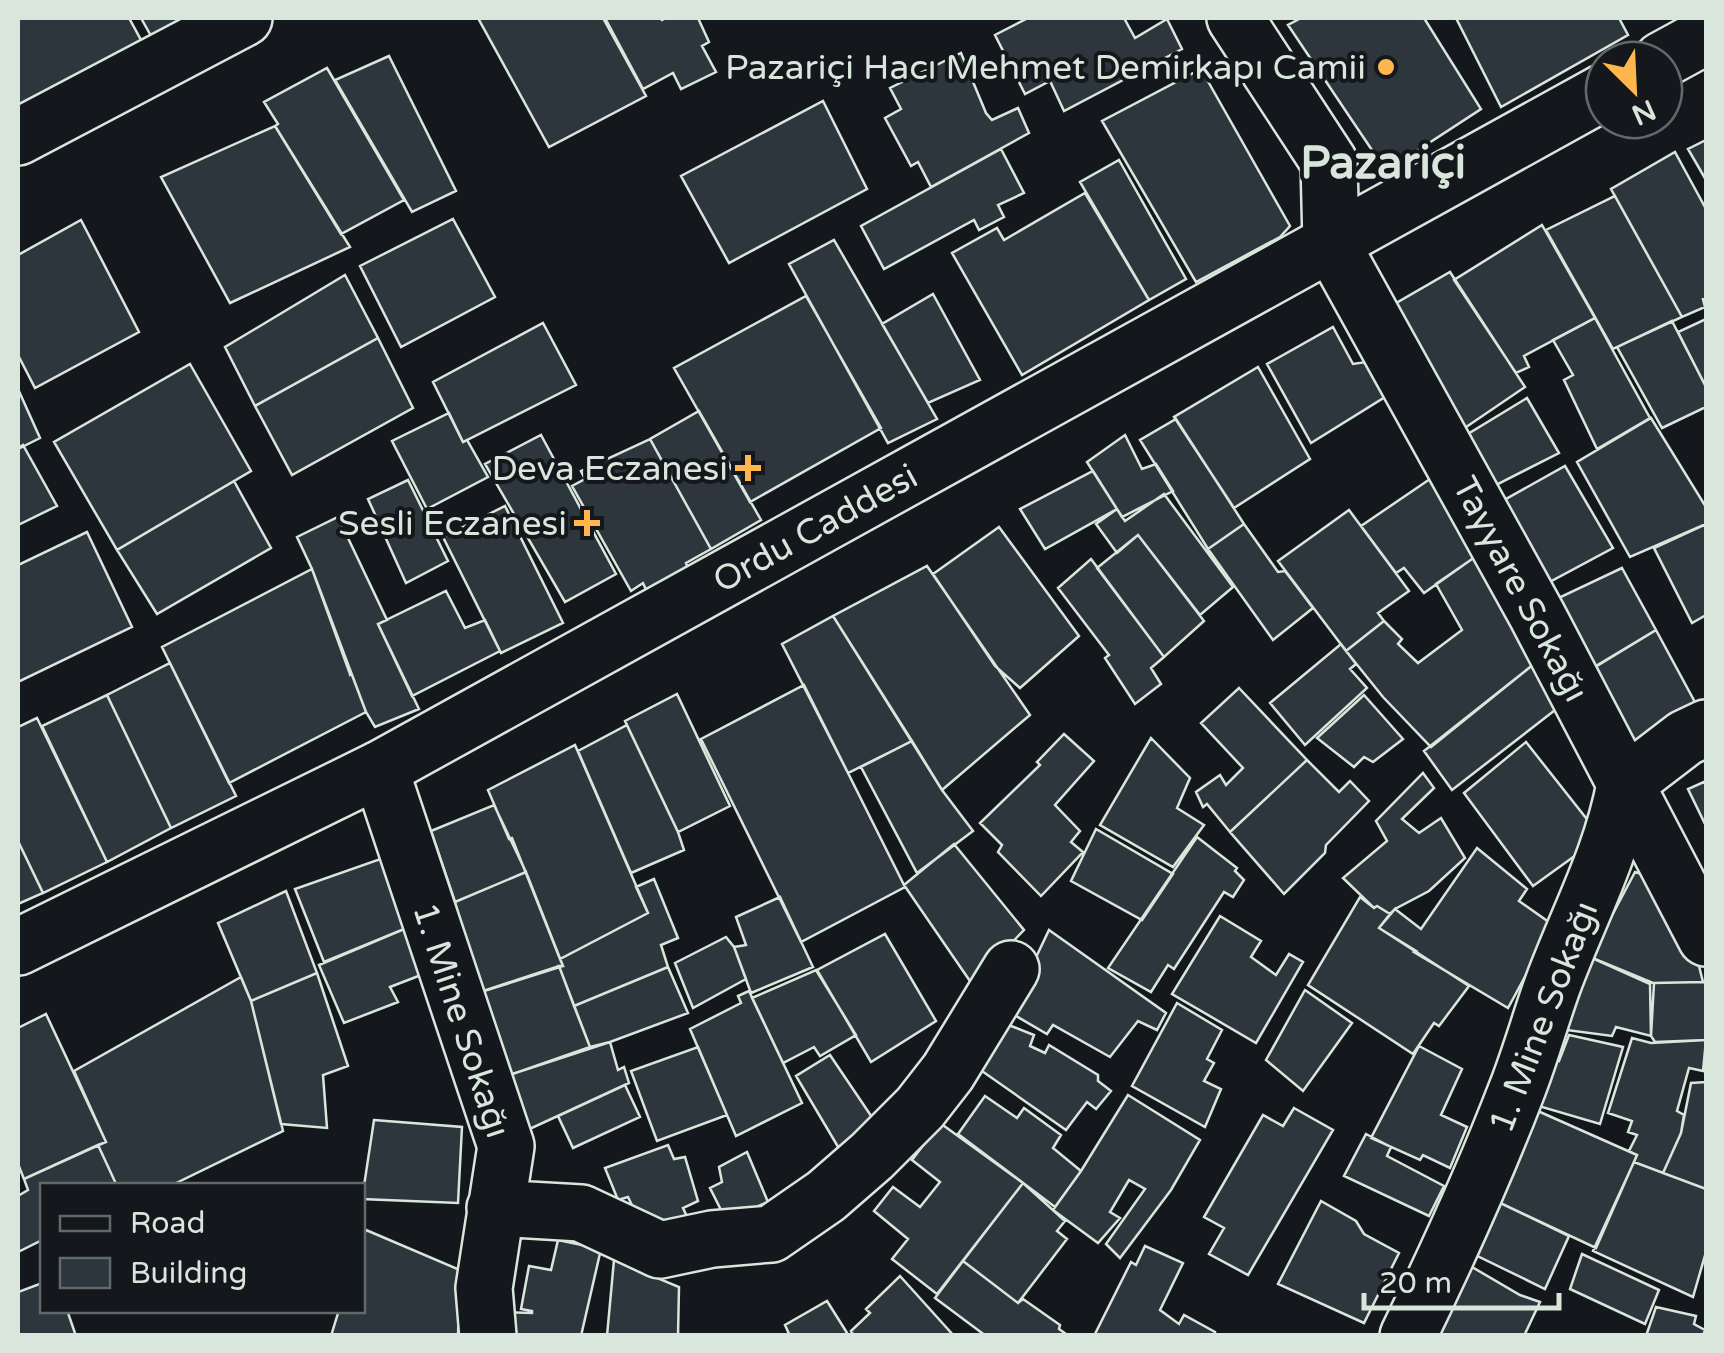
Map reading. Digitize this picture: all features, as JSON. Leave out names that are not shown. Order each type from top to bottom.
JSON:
[{"type":"street","points":[[18,137],[244,18]]},
{"type":"street","points":[[1235,18],[1329,162],[1332,243]]},
{"type":"street","points":[[1684,48],[1706,36]]},
{"type":"street","name":"Ordu Caddesi","points":[[18,948],[380,769],[1584,103]]},
{"type":"street","name":"Tayyare Sokağı","points":[[1332,243],[1537,615],[1706,938]]},
{"type":"street","points":[[1624,784],[1685,738],[1706,728]]},
{"type":"street","name":"1. Mine Sokağı","points":[[380,769],[506,1146],[484,1288],[488,1336]]},
{"type":"street","name":"1. Mine Sokağı","points":[[1408,1336],[1516,1092],[1554,981],[1602,868],[1624,784]]},
{"type":"street","points":[[495,1208],[581,1213],[660,1250],[712,1239],[771,1234],[826,1196],[920,1108],[948,1072],[1011,969]]},
{"type":"building","points":[[18,18],[129,18],[147,51],[18,111]]},
{"type":"building","points":[[141,18],[210,18],[155,43]]},
{"type":"building","points":[[478,18],[603,18],[646,96],[549,147]]},
{"type":"building","points":[[605,18],[698,18],[709,42],[702,46],[716,72],[681,89],[673,73],[643,89]]},
{"type":"building","points":[[1028,18],[1124,18],[1135,38],[1167,19],[1182,49],[1064,111],[1050,81],[1025,94],[995,35]]},
{"type":"building","name":"Pazariçi Hacı Mehmet Demirkapı Camii","points":[[1301,18],[1424,18],[1481,109],[1386,171],[1288,25]]},
{"type":"building","points":[[1456,18],[1619,18],[1628,35],[1619,40],[1584,40],[1584,60],[1501,107]]},
{"type":"building","points":[[961,53],[986,113],[992,120],[1018,108],[1029,133],[931,187],[918,162],[911,166],[885,118],[901,109],[890,88]]},
{"type":"building","points":[[389,56],[456,191],[412,212],[335,80]]},
{"type":"building","points":[[327,68],[404,200],[341,234],[264,102]]},
{"type":"building","points":[[1201,69],[1290,226],[1280,237],[1196,282],[1102,121]]},
{"type":"building","points":[[823,101],[867,189],[729,263],[681,176]]},
{"type":"building","points":[[275,126],[350,247],[230,303],[161,177]]},
{"type":"building","points":[[1706,140],[1706,180],[1688,149]]},
{"type":"building","points":[[1001,149],[1024,193],[998,205],[1004,217],[979,230],[974,220],[884,269],[861,226]]},
{"type":"building","points":[[1675,152],[1706,209],[1705,307],[1682,317],[1611,189]]},
{"type":"building","points":[[1119,160],[1186,279],[1149,300],[1080,182]]},
{"type":"building","points":[[1085,193],[1149,300],[1022,375],[952,253],[997,228],[1004,240]]},
{"type":"building","points":[[1615,196],[1682,317],[1613,349],[1546,230]]},
{"type":"building","points":[[453,219],[495,297],[401,347],[360,266]]},
{"type":"building","points":[[81,220],[139,332],[35,388],[18,355],[18,255]]},
{"type":"building","points":[[1542,225],[1595,318],[1524,356],[1529,367],[1516,373],[1454,280]]},
{"type":"building","points":[[834,240],[937,419],[888,443],[789,264]]},
{"type":"building","points":[[1450,272],[1525,387],[1450,438],[1379,313]]},
{"type":"building","points":[[345,275],[378,338],[255,406],[225,347]]},
{"type":"building","points":[[933,294],[980,380],[928,403],[882,324]]},
{"type":"building","points":[[806,296],[881,428],[750,502],[674,368]]},
{"type":"building","points":[[1595,318],[1650,418],[1597,449],[1564,380],[1573,375],[1553,340]]},
{"type":"building","points":[[1706,319],[1706,387],[1678,332]]},
{"type":"building","points":[[1672,321],[1706,387],[1706,407],[1662,428],[1617,347]]},
{"type":"building","points":[[543,323],[576,385],[463,442],[433,382]]},
{"type":"building","points":[[1333,327],[1353,364],[1366,362],[1385,397],[1311,443],[1267,364]]},
{"type":"building","points":[[378,338],[413,408],[292,475],[255,406]]},
{"type":"building","points":[[190,364],[251,471],[117,550],[54,442]]},
{"type":"building","points":[[1258,367],[1310,459],[1234,508],[1174,417]]},
{"type":"building","points":[[18,389],[40,438],[18,449]]},
{"type":"building","points":[[1527,398],[1559,453],[1486,490],[1458,440]]},
{"type":"building","points":[[699,411],[761,520],[711,549],[650,439]]},
{"type":"building","points":[[449,413],[463,442],[467,440],[488,477],[427,509],[392,441]]},
{"type":"building","points":[[1651,418],[1706,507],[1706,524],[1630,557],[1577,462]]},
{"type":"building","points":[[1176,419],[1244,524],[1208,549],[1140,440]]},
{"type":"building","points":[[541,435],[616,574],[565,602],[485,464]]},
{"type":"building","points":[[1125,435],[1142,469],[1156,464],[1173,491],[1122,517],[1087,462]]},
{"type":"building","points":[[650,439],[711,549],[686,563],[689,571],[648,594],[643,583],[631,591],[572,486],[585,479],[581,471]]},
{"type":"building","points":[[23,445],[57,506],[18,525],[18,448]]},
{"type":"building","points":[[1565,466],[1613,548],[1542,586],[1497,504]]},
{"type":"building","points":[[1093,471],[1117,509],[1045,549],[1020,509]]},
{"type":"building","points":[[1430,479],[1475,557],[1424,593],[1404,568],[1396,573],[1361,526]]},
{"type":"building","points":[[408,480],[448,561],[406,583],[368,499]]},
{"type":"building","points":[[234,481],[271,548],[157,614],[117,550]]},
{"type":"building","points":[[1164,494],[1233,587],[1200,615],[1138,535],[1117,553],[1096,524],[1117,509],[1125,521]]},
{"type":"building","points":[[505,506],[563,623],[501,653],[443,537]]},
{"type":"building","points":[[1349,510],[1409,591],[1378,613],[1384,621],[1346,651],[1278,561]]},
{"type":"building","points":[[338,517],[387,620],[378,624],[419,709],[375,727],[297,537]]},
{"type":"building","points":[[1244,524],[1278,572],[1285,571],[1313,608],[1273,640],[1208,549]]},
{"type":"building","points":[[1706,524],[1706,615],[1692,623],[1654,548]]},
{"type":"building","points":[[999,527],[1079,636],[1020,688],[995,666],[933,574]]},
{"type":"building","points":[[87,532],[132,627],[18,682],[18,565]]},
{"type":"building","points":[[1138,535],[1204,621],[1164,657],[1097,568]]},
{"type":"building","points":[[1475,557],[1534,664],[1431,747],[1346,651],[1384,621],[1402,639],[1398,644],[1418,663],[1462,630],[1436,584]]},
{"type":"building","points":[[1091,559],[1164,657],[1151,668],[1161,684],[1135,704],[1105,658],[1109,655],[1058,588]]},
{"type":"building","points":[[927,566],[1030,715],[942,790],[833,616]]},
{"type":"building","points":[[1622,568],[1656,630],[1587,672],[1552,601]]},
{"type":"building","points":[[312,569],[366,712],[229,783],[162,647]]},
{"type":"building","points":[[446,591],[465,628],[485,620],[500,651],[412,696],[378,624]]},
{"type":"building","points":[[833,616],[912,741],[848,773],[782,644]]},
{"type":"building","points":[[1656,630],[1703,717],[1630,756],[1586,672]]},
{"type":"building","points":[[1341,644],[1356,664],[1350,669],[1367,688],[1305,745],[1270,703]]},
{"type":"building","points":[[170,663],[236,796],[171,828],[107,695]]},
{"type":"building","points":[[1534,664],[1559,707],[1452,790],[1424,751]]},
{"type":"building","points":[[804,685],[905,887],[801,942],[701,739]]},
{"type":"building","points":[[1239,688],[1307,760],[1230,832],[1207,804],[1203,807],[1196,792],[1220,775],[1226,785],[1243,768],[1201,723]]},
{"type":"building","points":[[677,694],[730,806],[678,832],[625,721]]},
{"type":"building","points":[[107,695],[171,828],[107,862],[42,726]]},
{"type":"building","points":[[1364,695],[1403,739],[1373,762],[1364,757],[1354,767],[1317,738]]},
{"type":"building","points":[[37,718],[107,862],[43,893],[18,841],[18,727]]},
{"type":"building","points":[[627,725],[684,850],[631,873],[578,751]]},
{"type":"building","points":[[1064,734],[1094,761],[1055,805],[1080,831],[1071,842],[1083,852],[1041,896],[998,852],[1002,845],[980,823],[1040,765],[1037,762]]},
{"type":"building","points":[[1151,738],[1190,778],[1177,808],[1204,825],[1173,867],[1100,825]]},
{"type":"building","points":[[912,741],[973,831],[917,873],[861,767]]},
{"type":"building","points":[[1526,742],[1601,837],[1533,886],[1464,793]]},
{"type":"building","points":[[575,745],[648,913],[560,959],[512,838],[509,839],[488,790]]},
{"type":"building","points":[[1307,760],[1339,792],[1350,781],[1369,801],[1284,894],[1230,832]]},
{"type":"building","points":[[1423,773],[1434,788],[1402,819],[1419,833],[1441,818],[1465,858],[1429,891],[1390,914],[1374,908],[1343,878],[1387,841],[1376,821]]},
{"type":"building","points":[[1706,781],[1706,826],[1688,789]]},
{"type":"building","points":[[494,805],[526,872],[455,902],[431,831]]},
{"type":"building","points":[[1096,829],[1173,874],[1142,920],[1071,881]]},
{"type":"building","points":[[1197,837],[1237,868],[1235,871],[1244,880],[1233,897],[1224,892],[1174,969],[1168,965],[1151,992],[1108,968]]},
{"type":"building","points":[[18,841],[43,893],[18,904]]},
{"type":"building","points":[[954,844],[1024,930],[972,984],[904,885]]},
{"type":"building","points":[[1477,848],[1527,889],[1519,901],[1553,925],[1508,1008],[1379,928],[1395,909],[1421,929]]},
{"type":"building","points":[[386,857],[409,927],[324,962],[295,889]]},
{"type":"building","points":[[526,872],[563,966],[478,993],[455,902]]},
{"type":"building","points":[[1635,872],[1663,880],[1687,918],[1703,982],[1653,983],[1590,957]]},
{"type":"building","points":[[654,879],[678,938],[661,945],[668,967],[574,1006],[560,959],[648,913],[636,887]]},
{"type":"building","points":[[286,891],[317,973],[251,1001],[218,923]]},
{"type":"building","points":[[780,897],[813,967],[751,993],[734,947],[746,945],[736,917]]},
{"type":"building","points":[[1360,897],[1390,914],[1379,928],[1469,986],[1439,1026],[1434,1023],[1413,1054],[1308,985]]},
{"type":"building","points":[[1220,916],[1261,941],[1251,957],[1276,975],[1289,954],[1303,962],[1256,1043],[1172,994]]},
{"type":"building","points":[[416,924],[434,970],[390,987],[398,1002],[344,1023],[319,965]]},
{"type":"building","points":[[1049,930],[1166,1013],[1157,1030],[1138,1021],[1110,1057],[1053,1025],[1047,1034],[1004,1009],[1030,970]]},
{"type":"building","points":[[885,934],[936,1021],[871,1062],[817,970]]},
{"type":"building","points":[[726,937],[746,979],[693,1008],[675,963]]},
{"type":"building","points":[[1590,957],[1650,984],[1651,1036],[1616,1027],[1612,1036],[1559,1029]]},
{"type":"building","points":[[559,966],[590,1047],[501,1078],[474,994]]},
{"type":"building","points":[[668,967],[688,1013],[590,1047],[574,1006]]},
{"type":"building","points":[[816,970],[856,1035],[820,1056],[814,1047],[783,1063],[752,998]]},
{"type":"building","points":[[317,973],[348,1066],[323,1075],[327,1128],[281,1124],[251,1001]]},
{"type":"building","points":[[241,977],[251,1001],[283,1131],[176,1183],[116,1183],[98,1145],[106,1142],[74,1071]]},
{"type":"building","points":[[1703,982],[1706,1040],[1655,1042],[1651,1036],[1654,983]]},
{"type":"building","points":[[1305,990],[1352,1023],[1303,1091],[1266,1060]]},
{"type":"building","points":[[749,991],[802,1103],[736,1136],[690,1029],[741,1003],[738,996]]},
{"type":"building","points":[[1177,1003],[1222,1030],[1207,1059],[1214,1063],[1204,1081],[1221,1089],[1205,1127],[1132,1086]]},
{"type":"building","points":[[46,1014],[106,1142],[24,1179],[18,1164],[18,1028]]},
{"type":"building","points":[[1006,1024],[1034,1035],[1030,1046],[1045,1053],[1049,1045],[1098,1075],[1098,1081],[1111,1091],[1096,1109],[1087,1102],[1066,1130],[979,1069]]},
{"type":"building","points":[[1569,1035],[1623,1047],[1600,1124],[1535,1105],[1550,1059],[1559,1061]]},
{"type":"building","points":[[1632,1038],[1651,1043],[1706,1040],[1703,1071],[1689,1068],[1677,1111],[1684,1115],[1681,1133],[1663,1173],[1634,1162],[1637,1155],[1629,1151],[1637,1135],[1628,1132],[1632,1121],[1608,1113]]},
{"type":"building","points":[[610,1042],[618,1070],[624,1067],[629,1083],[521,1133],[503,1077]]},
{"type":"building","points":[[1419,1046],[1462,1069],[1441,1115],[1467,1127],[1450,1168],[1423,1155],[1420,1160],[1371,1138]]},
{"type":"building","points":[[698,1047],[727,1115],[657,1141],[631,1071]]},
{"type":"building","points":[[830,1055],[886,1138],[850,1167],[796,1076]]},
{"type":"building","points":[[1706,1082],[1706,1189],[1663,1173],[1681,1133],[1691,1083]]},
{"type":"building","points":[[625,1085],[640,1117],[573,1148],[558,1116]]},
{"type":"building","points":[[1128,1095],[1200,1140],[1171,1190],[1120,1258],[1106,1244],[1145,1189],[1129,1180],[1110,1212],[1120,1218],[1098,1243],[1053,1210]]},
{"type":"building","points":[[985,1096],[1017,1118],[1024,1108],[1061,1135],[1053,1148],[1081,1171],[1055,1207],[958,1134]]},
{"type":"building","points":[[1294,1108],[1333,1130],[1248,1275],[1209,1254],[1224,1228],[1204,1217],[1263,1115],[1283,1126]]},
{"type":"building","points":[[1531,1108],[1637,1155],[1596,1248],[1494,1200]]},
{"type":"building","points":[[374,1120],[462,1127],[458,1203],[365,1199]]},
{"type":"building","points":[[940,1123],[1023,1183],[937,1294],[892,1259],[908,1239],[874,1211],[893,1187],[920,1207],[940,1182],[912,1160]]},
{"type":"building","points":[[1366,1134],[1391,1147],[1387,1156],[1444,1186],[1429,1216],[1344,1176]]},
{"type":"building","points":[[98,1145],[116,1183],[40,1183],[40,1241],[18,1252],[18,1196],[28,1190],[24,1179]]},
{"type":"building","points":[[668,1145],[674,1159],[685,1157],[698,1201],[683,1208],[693,1229],[638,1218],[628,1197],[618,1200],[605,1168]]},
{"type":"building","points":[[747,1152],[768,1202],[726,1220],[710,1188],[722,1182],[719,1167]]},
{"type":"building","points":[[1634,1162],[1706,1189],[1706,1252],[1693,1297],[1593,1251]]},
{"type":"building","points":[[1023,1183],[1065,1221],[1057,1231],[1067,1239],[1018,1303],[963,1261]]},
{"type":"building","points":[[1490,1198],[1569,1236],[1545,1289],[1461,1248]]},
{"type":"building","points":[[1321,1201],[1356,1221],[1364,1234],[1399,1253],[1364,1323],[1278,1284]]},
{"type":"building","points":[[365,1232],[460,1270],[458,1336],[331,1336],[338,1313],[365,1313]]},
{"type":"building","points":[[558,1240],[601,1249],[581,1336],[501,1336],[499,1312],[532,1313],[521,1309],[529,1266],[551,1270]]},
{"type":"building","points":[[1145,1246],[1183,1263],[1160,1310],[1179,1324],[1184,1315],[1215,1332],[1213,1336],[1094,1336],[1131,1262],[1136,1265]]},
{"type":"building","points":[[1582,1254],[1659,1290],[1645,1324],[1570,1289]]},
{"type":"building","points":[[614,1260],[679,1287],[678,1336],[607,1336]]},
{"type":"building","points":[[1460,1260],[1520,1295],[1540,1302],[1524,1336],[1422,1336]]},
{"type":"building","points":[[963,1261],[1018,1303],[1023,1299],[1060,1325],[1059,1329],[1066,1334],[986,1336],[935,1298]]},
{"type":"building","points":[[900,1276],[954,1336],[854,1336],[851,1331],[870,1313],[866,1309]]},
{"type":"building","points":[[40,1284],[40,1313],[68,1313],[76,1336],[18,1336],[18,1292]]},
{"type":"building","points":[[827,1301],[849,1336],[790,1336],[785,1325]]},
{"type":"building","points":[[1656,1307],[1696,1316],[1694,1324],[1705,1330],[1703,1336],[1646,1336]]},
{"type":"place","name":"Pazariçi Hacı Mehmet Demirkapı Camii","points":[[1386,67]]},
{"type":"place","name":"Deva Eczanesi","points":[[748,468]]},
{"type":"place","name":"Sesli Eczanesi","points":[[587,523]]},
{"type":"district","name":"Pazariçi","points":[[1383,162]]}]
